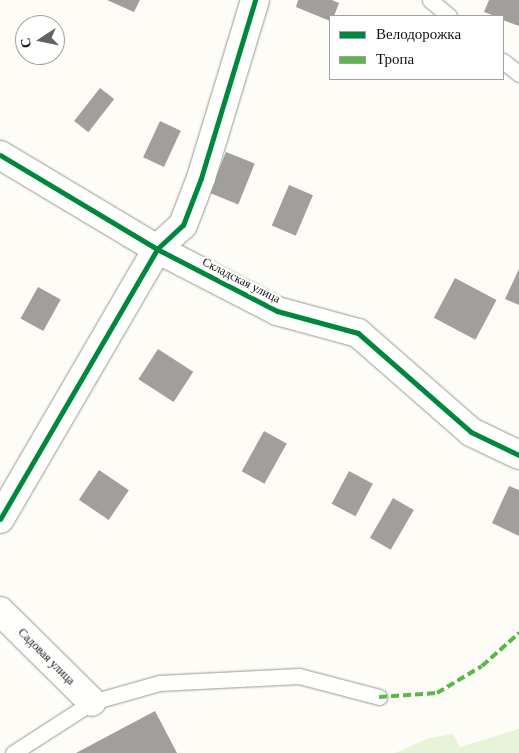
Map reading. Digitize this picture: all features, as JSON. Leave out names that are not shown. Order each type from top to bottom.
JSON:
[{"type":"street","points":[[0,519],[157,249],[183,225],[201,178],[255,0]]},
{"type":"street","name":"Складская улица","points":[[0,155],[157,249],[277,312],[358,332],[471,432],[519,455]]},
{"type":"street","name":"Садовая улица","points":[[0,611],[92,702]]},
{"type":"lane","points":[[430,0],[448,15]]},
{"type":"lane","points":[[504,62],[519,74]]},
{"type":"lane","points":[[14,753],[92,702],[159,683],[299,676],[379,697]]},
{"type":"green space","points":[[519,729],[519,753],[395,753],[429,738],[453,734],[460,747]]},
{"type":"building","points":[[107,0],[140,0],[134,12]]},
{"type":"building","points":[[298,0],[332,0],[339,3],[334,15],[329,15],[329,21],[296,7]]},
{"type":"building","points":[[489,0],[519,0],[519,26],[504,20],[504,15],[492,15],[484,12]]},
{"type":"building","points":[[100,88],[114,99],[88,132],[74,121]]},
{"type":"building","points":[[160,121],[181,131],[164,167],[143,157]]},
{"type":"building","points":[[226,152],[255,164],[238,204],[210,193]]},
{"type":"building","points":[[289,185],[313,195],[296,236],[272,226]]},
{"type":"building","points":[[519,269],[519,305],[505,299]]},
{"type":"building","points":[[455,278],[496,300],[475,340],[434,318]]},
{"type":"building","points":[[38,287],[61,300],[43,331],[21,318]]},
{"type":"building","points":[[158,349],[193,372],[174,402],[138,379]]},
{"type":"building","points":[[264,431],[287,444],[264,484],[242,471]]},
{"type":"building","points":[[99,470],[129,490],[109,520],[79,500]]},
{"type":"building","points":[[349,471],[373,484],[355,516],[332,504]]},
{"type":"building","points":[[509,486],[519,490],[519,536],[492,523]]},
{"type":"building","points":[[393,498],[414,510],[391,550],[370,538]]},
{"type":"building","points":[[155,711],[177,753],[76,753]]},
{"type":"marked path","points":[[379,697],[437,693],[482,666],[519,633]]},
{"type":"cycle path","points":[[0,519],[157,249],[183,225],[201,178],[255,0]]},
{"type":"cycle path","points":[[0,155],[157,249],[277,311],[358,333],[471,432],[519,455]]}]
